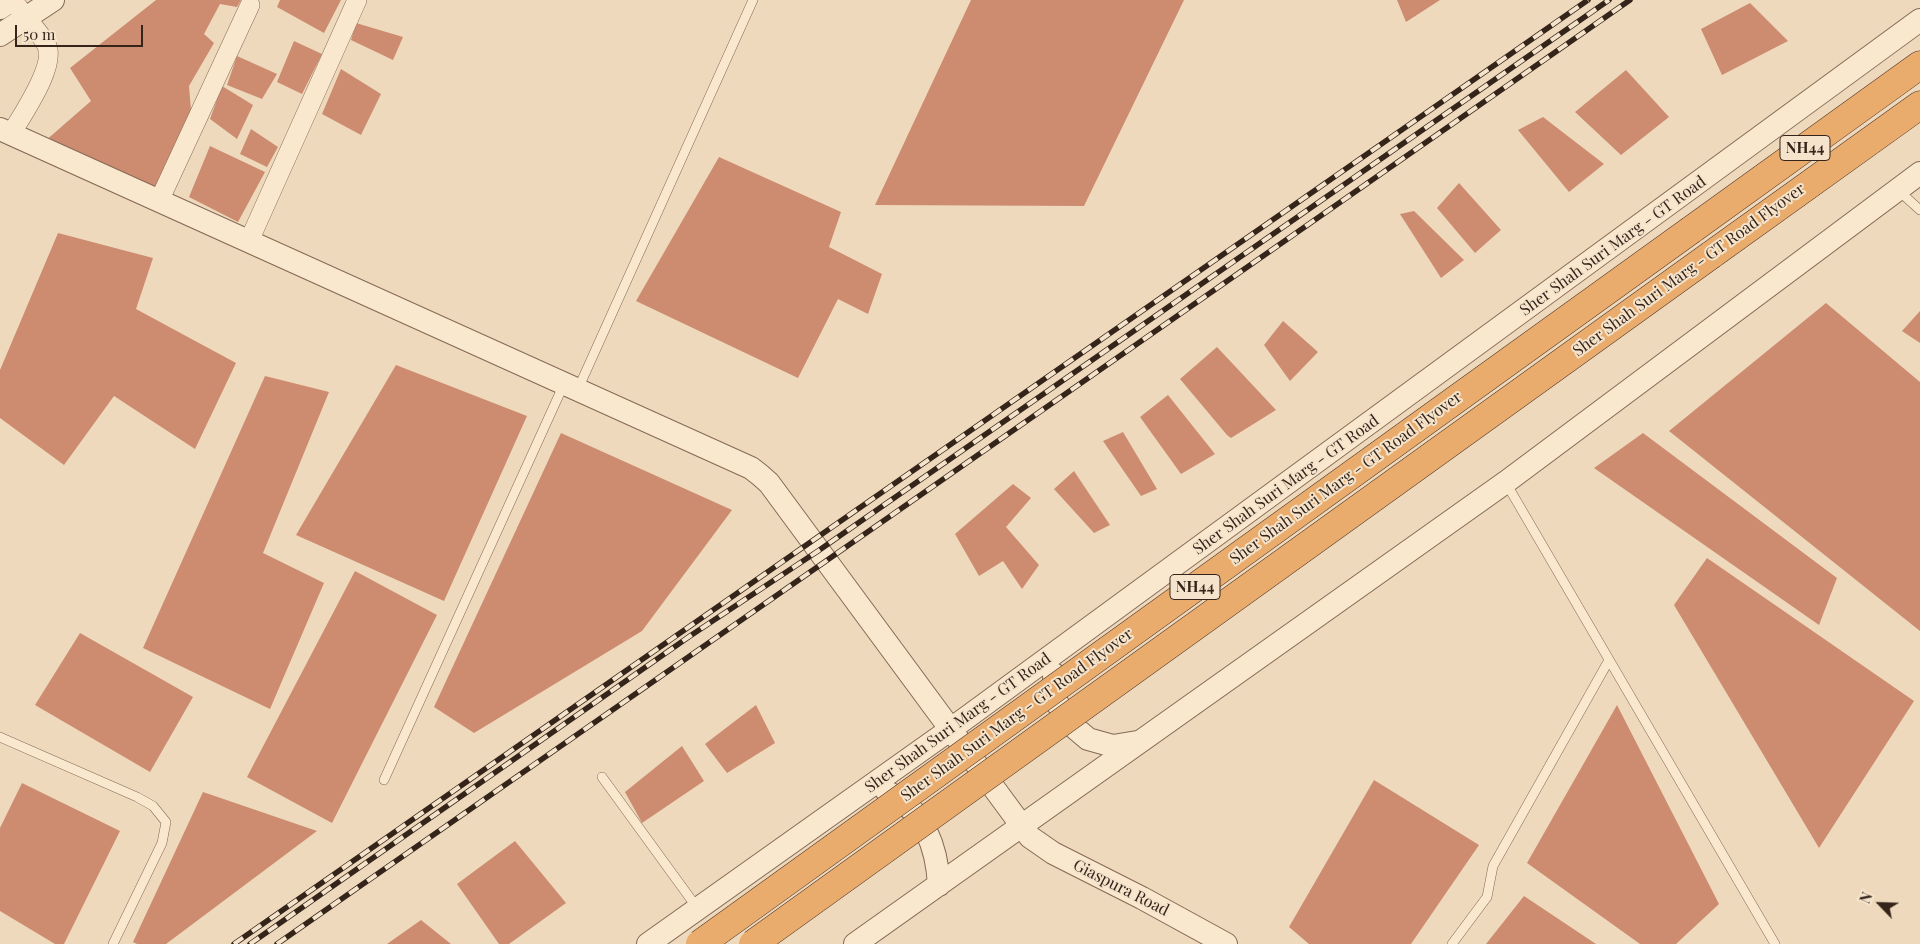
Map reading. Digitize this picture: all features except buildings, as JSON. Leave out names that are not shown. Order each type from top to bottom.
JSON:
[{"type":"highway","name":"Sher Shah Suri Marg - GT Road Flyover","points":[[700,944],[1920,65]]},
{"type":"highway","name":"Sher Shah Suri Marg - GT Road Flyover","points":[[753,944],[1920,105]]},
{"type":"street","points":[[0,8],[12,0],[46,44],[50,53],[49,63],[43,77],[5,132]]},
{"type":"street","points":[[0,35],[53,0]]},
{"type":"street","points":[[249,241],[357,0]]},
{"type":"street","points":[[159,201],[250,5]]},
{"type":"street","name":"Sher Shah Suri Marg - GT Road","points":[[648,944],[1062,649],[1920,20]]},
{"type":"street","name":"Giaspura Road","points":[[5,132],[741,463],[760,474],[1022,827],[1040,846],[1142,898],[1226,944]]},
{"type":"street","points":[[856,944],[1506,482],[1920,173]]},
{"type":"street","points":[[1062,649],[1054,674],[1056,700],[1068,722],[1088,738],[1113,746],[1138,742]]},
{"type":"street","points":[[873,785],[892,794],[909,807],[923,824],[932,843],[938,864],[939,885]]},
{"type":"lane","points":[[384,780],[752,0]]},
{"type":"lane","points":[[1897,189],[1920,210]]},
{"type":"lane","points":[[1506,482],[1775,944]]},
{"type":"lane","points":[[1452,944],[1488,897],[1493,866],[1610,660]]},
{"type":"lane","points":[[0,737],[137,797],[153,806],[166,822],[162,843],[113,944]]},
{"type":"lane","points":[[602,777],[698,909]]},
{"type":"railway","points":[[234,944],[1588,0]]},
{"type":"railway","points":[[250,944],[690,636],[818,551],[1609,0]]},
{"type":"railway","points":[[277,944],[1630,0]]}]
